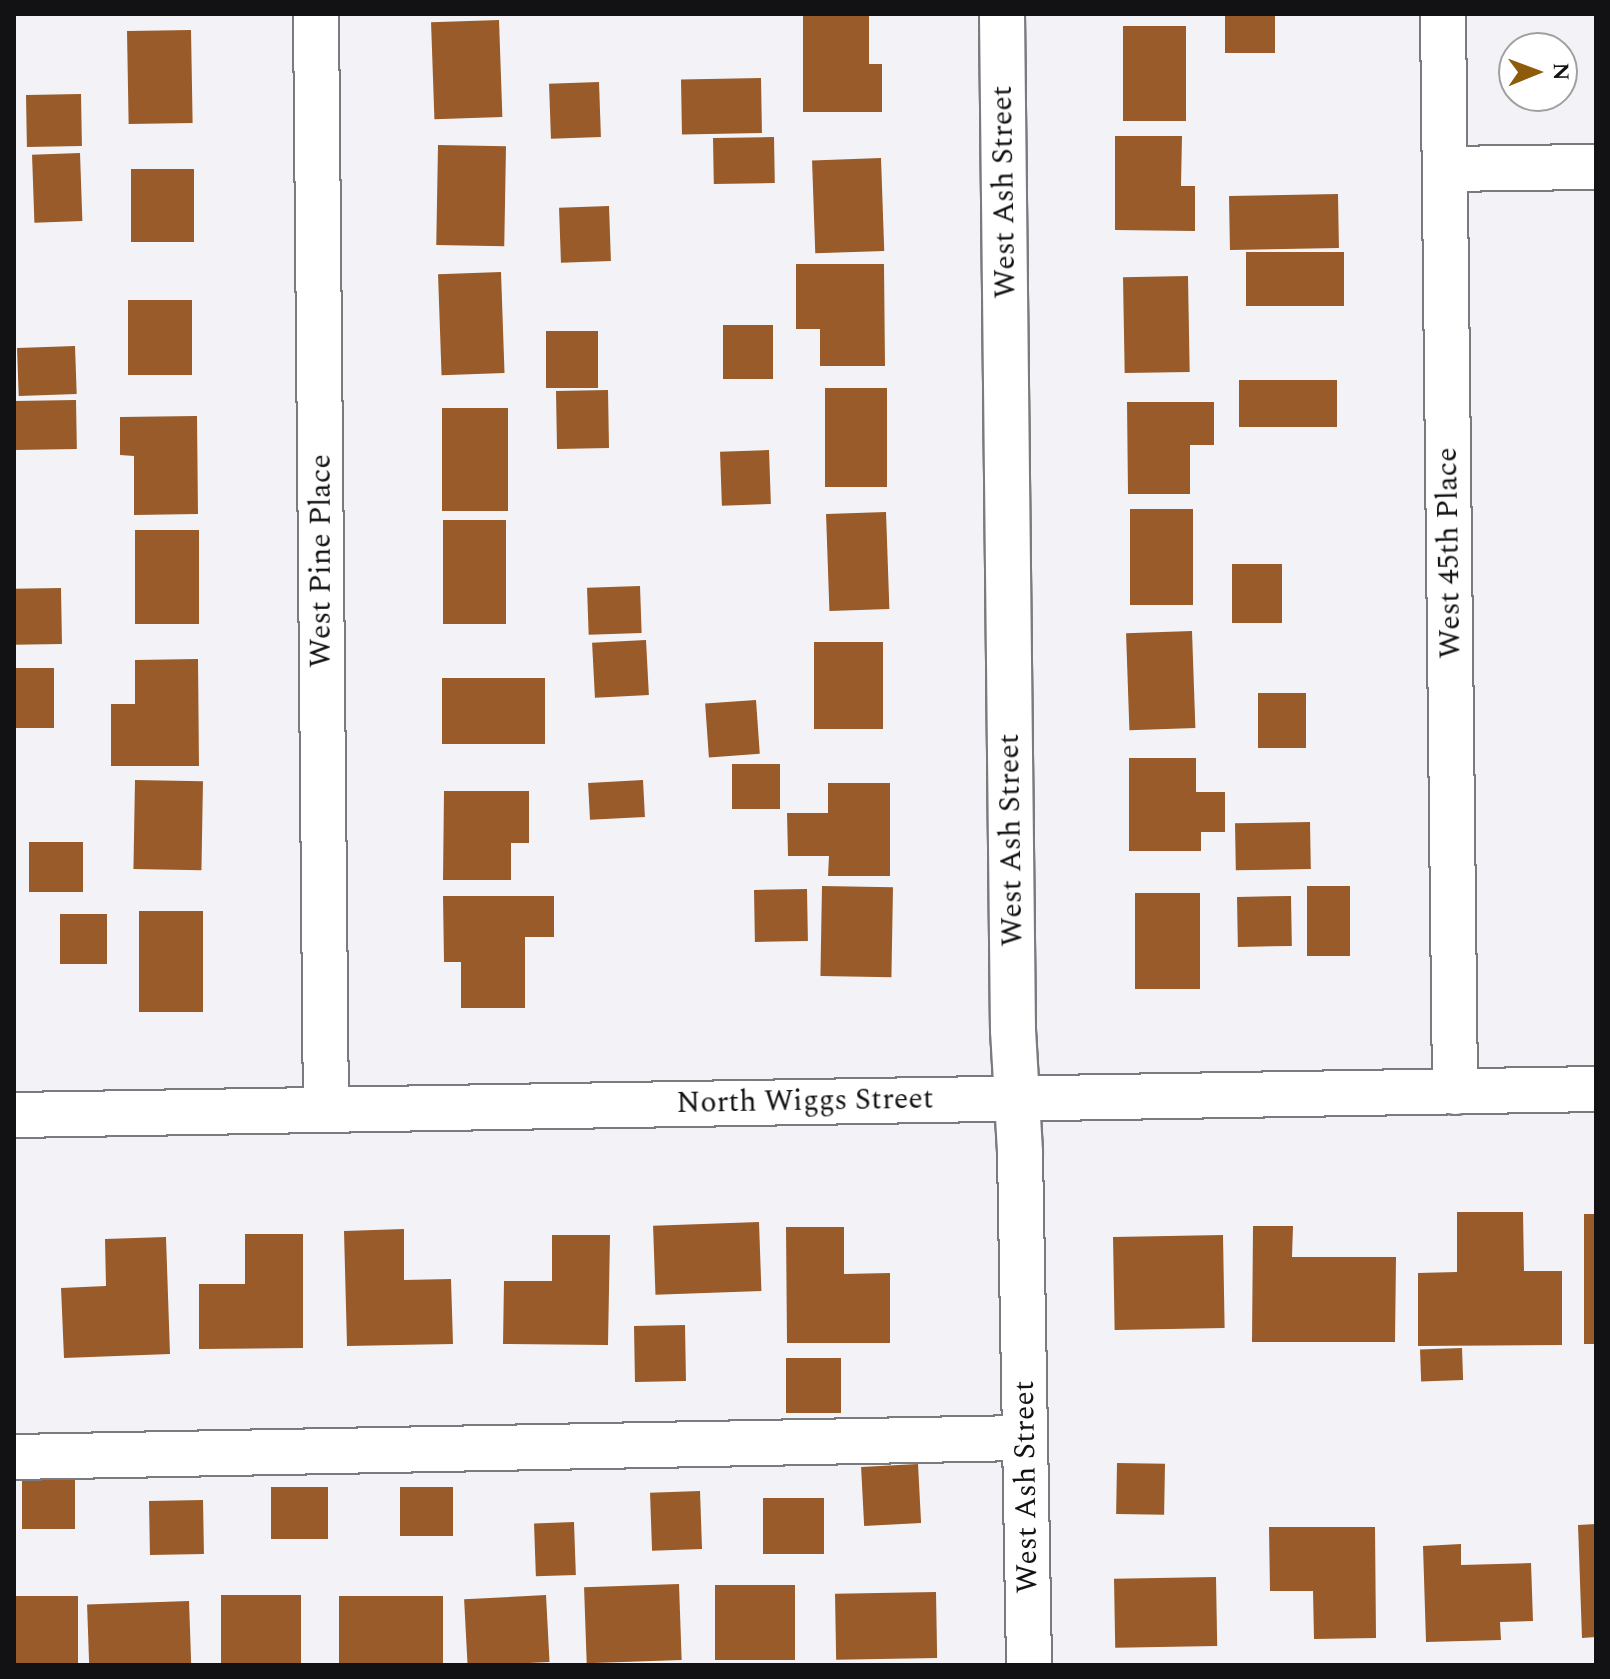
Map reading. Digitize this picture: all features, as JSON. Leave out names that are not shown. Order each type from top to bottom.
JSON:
[{"type":"street","name":"West Pine Place","points":[[316,14],[326,1108]]},
{"type":"street","name":"West Ash Street","points":[[1002,14],[1017,1097],[1029,1665]]},
{"type":"street","name":"West 45th Place","points":[[1443,14],[1455,1092]]},
{"type":"street","points":[[1445,169],[1596,167]]},
{"type":"street","name":"North Wiggs Street","points":[[14,1115],[1596,1089]]},
{"type":"street","points":[[14,1457],[1025,1438]]},
{"type":"building","points":[[803,14],[869,14],[869,64],[882,64],[882,112],[803,112]]},
{"type":"building","points":[[1225,14],[1275,14],[1275,53],[1225,53]]},
{"type":"building","points":[[499,20],[502,117],[434,119],[431,22]]},
{"type":"building","points":[[1123,26],[1186,26],[1186,121],[1123,121]]},
{"type":"building","points":[[191,30],[193,123],[129,124],[127,31]]},
{"type":"building","points":[[761,78],[762,133],[682,134],[681,79]]},
{"type":"building","points":[[599,82],[601,137],[551,139],[549,84]]},
{"type":"building","points":[[81,94],[82,146],[27,147],[26,95]]},
{"type":"building","points":[[1115,136],[1182,136],[1181,186],[1195,186],[1195,231],[1115,230]]},
{"type":"building","points":[[774,137],[775,183],[714,184],[713,138]]},
{"type":"building","points":[[438,145],[506,146],[504,246],[436,245]]},
{"type":"building","points":[[80,153],[82,221],[34,223],[32,155]]},
{"type":"building","points":[[881,158],[884,251],[815,253],[812,160]]},
{"type":"building","points":[[131,169],[194,169],[194,242],[131,242]]},
{"type":"building","points":[[1338,194],[1339,248],[1230,250],[1229,196]]},
{"type":"building","points":[[609,206],[611,261],[561,263],[559,208]]},
{"type":"building","points":[[1246,252],[1344,252],[1344,306],[1246,306]]},
{"type":"building","points":[[796,264],[884,264],[885,366],[820,366],[820,329],[796,329]]},
{"type":"building","points":[[501,272],[505,373],[442,375],[438,274]]},
{"type":"building","points":[[1188,276],[1190,372],[1125,373],[1123,277]]},
{"type":"building","points":[[128,300],[192,300],[192,375],[128,375]]},
{"type":"building","points":[[723,325],[773,325],[773,379],[723,379]]},
{"type":"building","points":[[546,331],[598,331],[598,388],[546,388]]},
{"type":"building","points":[[75,346],[77,394],[19,396],[17,348]]},
{"type":"building","points":[[1239,380],[1337,380],[1337,427],[1239,427]]},
{"type":"building","points":[[825,388],[887,388],[887,487],[825,487]]},
{"type":"building","points":[[608,390],[609,448],[557,449],[556,391]]},
{"type":"building","points":[[76,400],[77,449],[15,450],[14,401]]},
{"type":"building","points":[[1127,402],[1214,402],[1214,445],[1190,445],[1190,494],[1128,494]]},
{"type":"building","points":[[442,408],[508,408],[508,511],[442,511]]},
{"type":"building","points":[[197,416],[198,514],[134,515],[134,456],[120,455],[120,417]]},
{"type":"building","points":[[769,450],[771,504],[722,506],[720,452]]},
{"type":"building","points":[[1130,509],[1193,509],[1193,605],[1130,605]]},
{"type":"building","points":[[886,512],[889,609],[829,611],[826,514]]},
{"type":"building","points":[[443,520],[506,520],[506,624],[443,624]]},
{"type":"building","points":[[135,530],[199,530],[199,624],[135,624]]},
{"type":"building","points":[[1232,564],[1282,564],[1282,623],[1232,623]]},
{"type":"building","points":[[640,586],[642,633],[589,635],[587,588]]},
{"type":"building","points":[[61,588],[62,644],[15,645],[14,589]]},
{"type":"building","points":[[1192,631],[1195,728],[1129,730],[1126,633]]},
{"type":"building","points":[[646,640],[649,695],[595,698],[592,643]]},
{"type":"building","points":[[814,642],[883,642],[883,729],[814,729]]},
{"type":"building","points":[[198,659],[199,766],[111,766],[111,704],[135,704],[135,660]]},
{"type":"building","points":[[14,668],[54,668],[54,728],[14,728]]},
{"type":"building","points":[[442,678],[545,678],[545,744],[442,744]]},
{"type":"building","points":[[1258,693],[1306,693],[1306,748],[1258,748]]},
{"type":"building","points":[[756,700],[760,754],[709,757],[705,704]]},
{"type":"building","points":[[1129,758],[1196,758],[1196,792],[1225,792],[1225,832],[1201,832],[1201,851],[1129,851]]},
{"type":"building","points":[[732,764],[780,764],[780,809],[732,809]]},
{"type":"building","points":[[135,780],[203,781],[201,870],[133,869]]},
{"type":"building","points":[[643,780],[645,817],[590,820],[588,783]]},
{"type":"building","points":[[828,783],[890,783],[890,876],[828,876],[829,856],[788,856],[787,813],[828,813]]},
{"type":"building","points":[[444,791],[529,791],[529,843],[511,843],[511,880],[443,880]]},
{"type":"building","points":[[1310,822],[1311,869],[1236,870],[1235,823]]},
{"type":"building","points":[[29,842],[83,842],[83,892],[29,892]]},
{"type":"building","points":[[822,886],[893,887],[891,977],[820,976]]},
{"type":"building","points":[[1307,886],[1350,886],[1350,956],[1307,956]]},
{"type":"building","points":[[807,889],[808,941],[755,942],[754,890]]},
{"type":"building","points":[[1135,893],[1200,893],[1200,989],[1135,989]]},
{"type":"building","points":[[443,896],[554,896],[554,937],[525,937],[525,1008],[461,1008],[461,962],[444,962]]},
{"type":"building","points":[[1291,896],[1292,946],[1238,947],[1237,897]]},
{"type":"building","points":[[139,911],[203,911],[203,1012],[139,1012]]},
{"type":"building","points":[[60,914],[107,914],[107,964],[60,964]]},
{"type":"building","points":[[1457,1212],[1523,1212],[1524,1271],[1562,1271],[1562,1345],[1418,1346],[1418,1273],[1457,1272]]},
{"type":"building","points":[[1584,1214],[1596,1214],[1596,1344],[1584,1344]]},
{"type":"building","points":[[759,1222],[761,1291],[655,1295],[653,1226]]},
{"type":"building","points":[[1253,1226],[1293,1226],[1292,1257],[1396,1257],[1395,1342],[1252,1342]]},
{"type":"building","points":[[786,1227],[844,1227],[844,1274],[890,1273],[890,1343],[787,1343]]},
{"type":"building","points":[[404,1229],[404,1280],[451,1279],[453,1344],[347,1346],[344,1231]]},
{"type":"building","points":[[245,1234],[303,1234],[303,1348],[199,1349],[199,1284],[245,1284]]},
{"type":"building","points":[[552,1235],[610,1235],[608,1345],[503,1344],[504,1281],[552,1281]]},
{"type":"building","points":[[1223,1235],[1225,1328],[1115,1330],[1113,1237]]},
{"type":"building","points":[[166,1237],[170,1354],[64,1358],[61,1288],[106,1286],[105,1239]]},
{"type":"building","points":[[685,1325],[686,1381],[635,1382],[634,1326]]},
{"type":"building","points":[[1462,1348],[1463,1380],[1421,1381],[1420,1349]]},
{"type":"building","points":[[786,1358],[841,1358],[841,1413],[786,1413]]},
{"type":"building","points":[[1117,1463],[1165,1464],[1164,1515],[1116,1514]]},
{"type":"building","points":[[918,1464],[921,1523],[864,1526],[861,1467]]},
{"type":"building","points":[[22,1480],[75,1480],[75,1529],[22,1529]]},
{"type":"building","points":[[271,1487],[328,1487],[328,1539],[271,1539]]},
{"type":"building","points":[[400,1487],[453,1487],[453,1536],[400,1536]]},
{"type":"building","points":[[700,1491],[702,1549],[652,1551],[650,1493]]},
{"type":"building","points":[[763,1498],[824,1498],[824,1554],[763,1554]]},
{"type":"building","points":[[203,1500],[204,1554],[150,1555],[149,1501]]},
{"type":"building","points":[[574,1522],[576,1575],[536,1576],[534,1523]]},
{"type":"building","points":[[1596,1524],[1596,1637],[1582,1638],[1578,1525]]},
{"type":"building","points":[[1269,1527],[1375,1527],[1376,1638],[1314,1639],[1313,1591],[1270,1591]]},
{"type":"building","points":[[1461,1544],[1461,1565],[1531,1563],[1533,1621],[1500,1622],[1501,1640],[1426,1642],[1423,1546]]},
{"type":"building","points":[[1216,1577],[1217,1646],[1115,1648],[1114,1579]]},
{"type":"building","points":[[679,1584],[682,1660],[587,1663],[584,1587]]},
{"type":"building","points":[[715,1585],[795,1585],[795,1660],[715,1660]]},
{"type":"building","points":[[936,1592],[937,1658],[836,1660],[835,1594]]},
{"type":"building","points":[[221,1595],[301,1595],[301,1665],[221,1665]]},
{"type":"building","points":[[546,1595],[550,1662],[468,1665],[464,1599]]},
{"type":"building","points":[[14,1596],[78,1596],[78,1665],[14,1665]]},
{"type":"building","points":[[339,1596],[443,1596],[443,1665],[339,1665]]},
{"type":"building","points":[[189,1601],[191,1665],[89,1665],[87,1605]]}]
